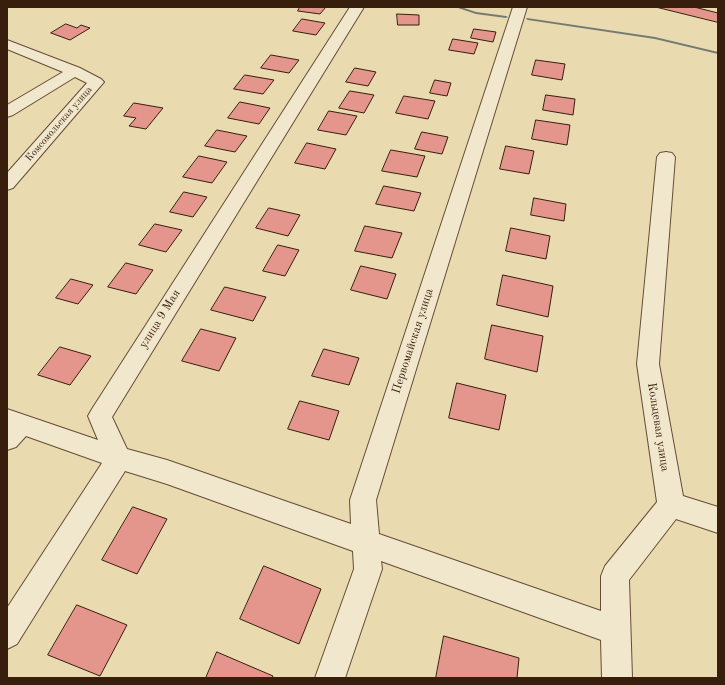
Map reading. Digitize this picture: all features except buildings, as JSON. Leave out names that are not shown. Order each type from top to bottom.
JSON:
[{"type":"street","name":"улица 9 Мая","points":[[119,458],[100,416],[357,7]]},
{"type":"street","name":"Первомайская улица","points":[[330,678],[368,569],[363,500],[520,7]]},
{"type":"street","points":[[7,44],[75,72]]},
{"type":"street","points":[[7,112],[75,72]]},
{"type":"street","name":"Комсомольская улица","points":[[7,184],[96,82],[75,72]]},
{"type":"street","name":"Кольцевая улица","points":[[666,157],[648,364],[671,505]]},
{"type":"street","points":[[12,427],[167,472],[616,630]]},
{"type":"street","points":[[7,634],[119,458]]},
{"type":"street","points":[[617,678],[615,576],[671,505],[718,520]]},
{"type":"waterway","points":[[457,7],[476,13],[506,17]]},
{"type":"waterway","points":[[528,19],[655,38],[718,53]]}]
